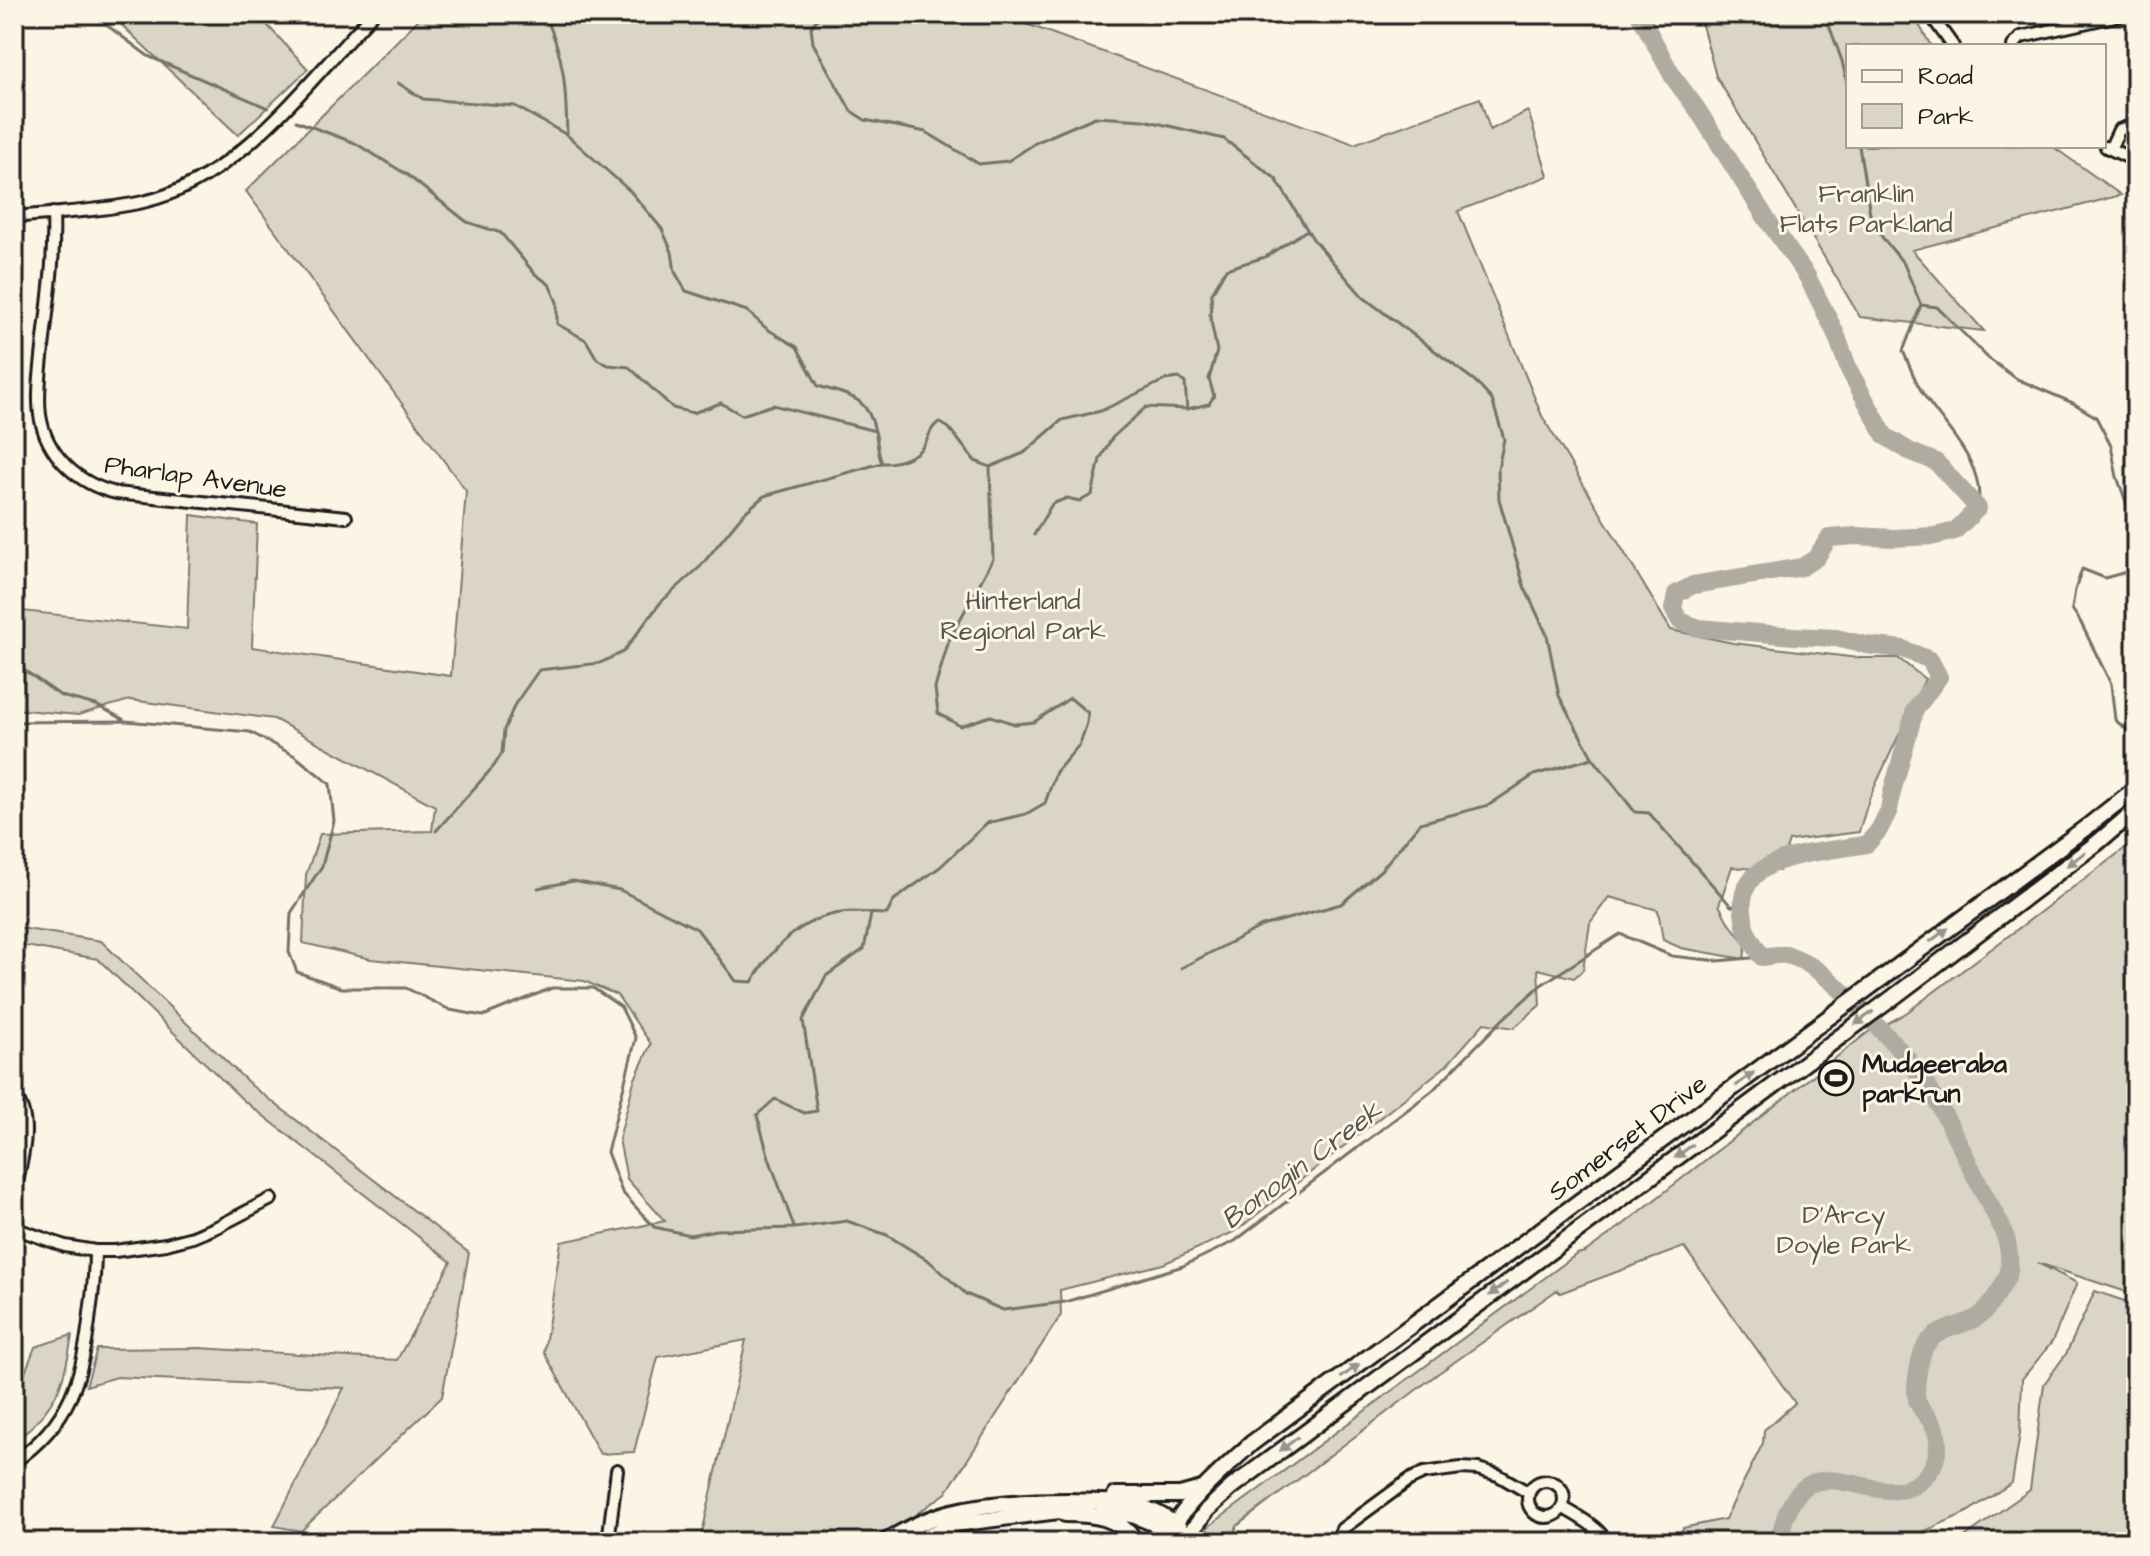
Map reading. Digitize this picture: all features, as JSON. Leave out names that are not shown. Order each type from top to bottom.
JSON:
[{"type":"main road","name":"Somerset Drive","points":[[1169,1532],[1202,1489],[1252,1443],[2136,788]]},
{"type":"main road","name":"Somerset Drive","points":[[1186,1539],[1207,1510],[1232,1487],[1891,999],[2136,810]]},
{"type":"main road","points":[[1548,1226],[1560,1243]]},
{"type":"main road","points":[[913,1542],[955,1524],[1048,1506],[1072,1496],[1180,1495],[1202,1489]]},
{"type":"main road","points":[[1048,1506],[1105,1517],[1120,1525],[1136,1542]]},
{"type":"main road","points":[[885,1542],[914,1526],[949,1513],[968,1509],[1048,1506],[1105,1510],[1135,1516],[1186,1539]]},
{"type":"street","points":[[14,217],[144,202],[204,177],[254,140],[373,14]]},
{"type":"street","points":[[1930,14],[1952,44]]},
{"type":"street","points":[[2015,44],[2021,37],[2124,14]]},
{"type":"street","points":[[2136,124],[2119,130],[2107,147],[2136,161]]},
{"type":"street","name":"Pharlap Avenue","points":[[53,213],[54,244],[39,412],[45,436],[67,467],[102,490],[116,493],[346,517]]},
{"type":"street","points":[[14,1095],[22,1108],[26,1129],[14,1198]]},
{"type":"street","points":[[14,1228],[65,1246],[95,1251],[142,1248],[183,1240],[217,1227],[271,1199]]},
{"type":"street","points":[[14,1462],[42,1440],[66,1406],[78,1381],[87,1343],[95,1251]]},
{"type":"street","points":[[1336,1542],[1342,1529],[1409,1480],[1424,1473],[1478,1469],[1498,1475],[1529,1493]]},
{"type":"street","points":[[608,1542],[617,1470]]},
{"type":"street","points":[[1538,1483],[1555,1484],[1562,1492],[1562,1507],[1553,1516],[1540,1516],[1528,1503],[1529,1493],[1538,1483]]},
{"type":"street","points":[[1562,1507],[1590,1523],[1607,1542]]},
{"type":"street","points":[[267,1542],[279,1539],[299,1542]]},
{"type":"green space","points":[[110,14],[257,14],[308,69],[238,135]]},
{"type":"green space","name":"Hinterland Regional Park","points":[[424,14],[999,14],[1354,144],[1480,98],[1490,130],[1528,111],[1548,176],[1458,211],[1542,416],[1671,630],[1733,643],[1858,658],[1898,658],[1925,679],[1869,799],[1859,832],[1789,841],[1779,871],[1732,867],[1719,905],[1746,945],[1744,959],[1681,948],[1663,940],[1658,910],[1609,897],[1590,923],[1583,970],[1574,978],[1538,969],[1540,1005],[1514,1028],[1484,1023],[1447,1065],[1236,1231],[1163,1264],[1060,1290],[1061,1315],[946,1493],[877,1542],[700,1542],[746,1340],[658,1357],[634,1452],[600,1454],[544,1352],[561,1242],[665,1221],[627,1179],[619,1139],[634,1081],[651,1044],[617,995],[584,981],[371,959],[303,943],[306,875],[320,834],[432,831],[435,806],[274,719],[130,700],[78,715],[14,709],[14,610],[187,629],[191,515],[257,524],[252,647],[451,676],[466,491],[246,191]]},
{"type":"green space","name":"Franklin Flats Parkland","points":[[1699,14],[1913,14],[1930,44],[1846,44],[1846,148],[2055,148],[2121,195],[1912,250],[1984,331],[1860,317],[1716,76]]},
{"type":"green space","name":"D'Arcy Doyle Park","points":[[2136,840],[2136,1295],[2038,1263],[2077,1283],[2052,1342],[2022,1379],[2020,1434],[2012,1483],[1967,1512],[1901,1542],[1675,1542],[1683,1528],[1725,1519],[1763,1443],[1764,1430],[1795,1403],[1684,1247],[1560,1293],[1557,1290],[1436,1375],[1237,1526],[1231,1542],[1204,1542],[1208,1527],[1577,1254],[1585,1252],[1624,1224],[1876,1026],[1879,1028],[1906,1013]]},
{"type":"green space","points":[[14,927],[101,941],[252,1086],[469,1253],[442,1397],[301,1531],[274,1526],[344,1388],[117,1377],[86,1386],[97,1349],[199,1348],[397,1360],[451,1262],[243,1100],[98,959],[14,944]]},
{"type":"green space","points":[[2095,1291],[2136,1305],[2136,1542],[1952,1542],[1963,1538],[2030,1490],[2044,1384],[2066,1354]]},
{"type":"green space","points":[[72,1335],[55,1396],[39,1419],[14,1443],[14,1401],[35,1347]]},
{"type":"waterway","points":[[102,14],[108,26],[148,56],[268,108]]},
{"type":"waterway","points":[[544,14],[560,58],[567,135]]},
{"type":"waterway","points":[[821,14],[811,27],[813,43],[851,111],[865,120],[926,132],[979,164],[1008,161],[1037,142],[1095,117],[1144,120],[1224,139],[1276,179],[1313,239],[1363,297],[1475,381],[1492,400],[1504,439],[1498,469],[1499,499],[1524,586],[1547,635],[1559,696],[1592,757],[1635,812],[1649,813],[1731,906],[1743,907]]},
{"type":"waterway","points":[[1639,14],[1673,77],[1807,276],[1836,334],[1849,370],[1885,436],[1909,451],[1936,462],[1978,508],[1955,531],[1935,536],[1829,538],[1816,558],[1802,567],[1693,585],[1676,594],[1673,609],[1680,621],[1699,628],[1836,638],[1903,649],[1930,660],[1939,677],[1915,710],[1889,810],[1879,830],[1867,844],[1788,858],[1754,876],[1745,891],[1744,921],[1762,957],[1786,955],[1814,968],[1860,1009],[1911,1063],[1955,1135],[2001,1227],[2009,1253],[2008,1275],[1984,1312],[1938,1333],[1924,1348],[1917,1377],[1917,1399],[1935,1430],[1938,1444],[1936,1459],[1929,1472],[1906,1489],[1886,1490],[1823,1480],[1805,1487],[1790,1506],[1779,1542]]},
{"type":"waterway","points":[[1825,14],[1846,79]]},
{"type":"waterway","points":[[398,83],[423,99],[515,106],[567,135],[631,192],[662,229],[672,252],[675,272],[686,291],[747,311],[767,329],[797,347],[818,386],[848,395],[862,404],[872,419],[882,463]]},
{"type":"waterway","points":[[296,121],[355,143],[406,174],[467,222],[501,233],[535,274],[549,284],[557,302],[557,324],[586,340],[597,359],[608,365],[629,367],[673,408],[693,413],[721,403],[742,415],[773,405],[875,431]]},
{"type":"waterway","points":[[1859,148],[1870,214],[1882,237],[1904,264],[1921,305],[1903,351],[1922,392],[1970,461],[1979,491],[1978,508]]},
{"type":"waterway","points":[[1034,535],[1052,504],[1067,498],[1080,501],[1092,495],[1100,459],[1112,438],[1146,407],[1187,409],[1209,404],[1214,396],[1209,379],[1217,351],[1210,316],[1212,293],[1226,269],[1265,257],[1307,230]]},
{"type":"waterway","points":[[1921,305],[1937,307],[1988,358],[2017,379],[2073,403],[2096,417],[2111,446],[2133,529],[2126,572],[2105,578],[2082,569],[2072,609],[2111,684],[2115,720],[2136,737]]},
{"type":"waterway","points":[[436,831],[494,766],[502,753],[504,730],[515,704],[539,670],[600,663],[623,652],[661,602],[700,567],[743,514],[764,496],[905,459],[921,449],[939,422],[949,428],[975,461],[990,467],[1024,453],[1062,420],[1101,411],[1165,380],[1179,378],[1185,383],[1187,409]]},
{"type":"waterway","points":[[538,888],[573,881],[620,890],[697,929],[736,981],[752,982],[780,945],[805,926],[834,914],[887,914],[894,900],[940,867],[987,823],[1026,814],[1045,803],[1056,772],[1080,744],[1088,713],[1070,698],[1034,722],[1015,724],[991,716],[960,726],[938,713],[935,688],[949,640],[993,559],[990,467]]},
{"type":"waterway","points":[[14,663],[61,696],[96,705],[123,719]]},
{"type":"waterway","name":"Bonogin Creek","points":[[14,722],[126,721],[250,732],[295,756],[330,784],[334,821],[322,866],[291,913],[289,952],[297,972],[342,988],[406,988],[450,1010],[483,1016],[552,988],[593,988],[621,1007],[636,1038],[607,1152],[622,1192],[654,1227],[690,1235],[716,1230],[795,1228],[847,1221],[887,1235],[929,1261],[966,1294],[1003,1310],[1065,1302],[1183,1266],[1235,1241],[1432,1091],[1541,985],[1620,934],[1672,956],[1717,961],[1762,957]]},
{"type":"waterway","points":[[1181,968],[1262,926],[1341,904],[1381,870],[1420,823],[1489,805],[1534,775],[1592,758]]},
{"type":"waterway","points":[[794,1227],[757,1115],[775,1099],[804,1113],[817,1111],[803,1020],[826,976],[864,949],[871,914]]},
{"type":"place","name":"Mudgeeraba parkrun","points":[[1836,1078]]}]
